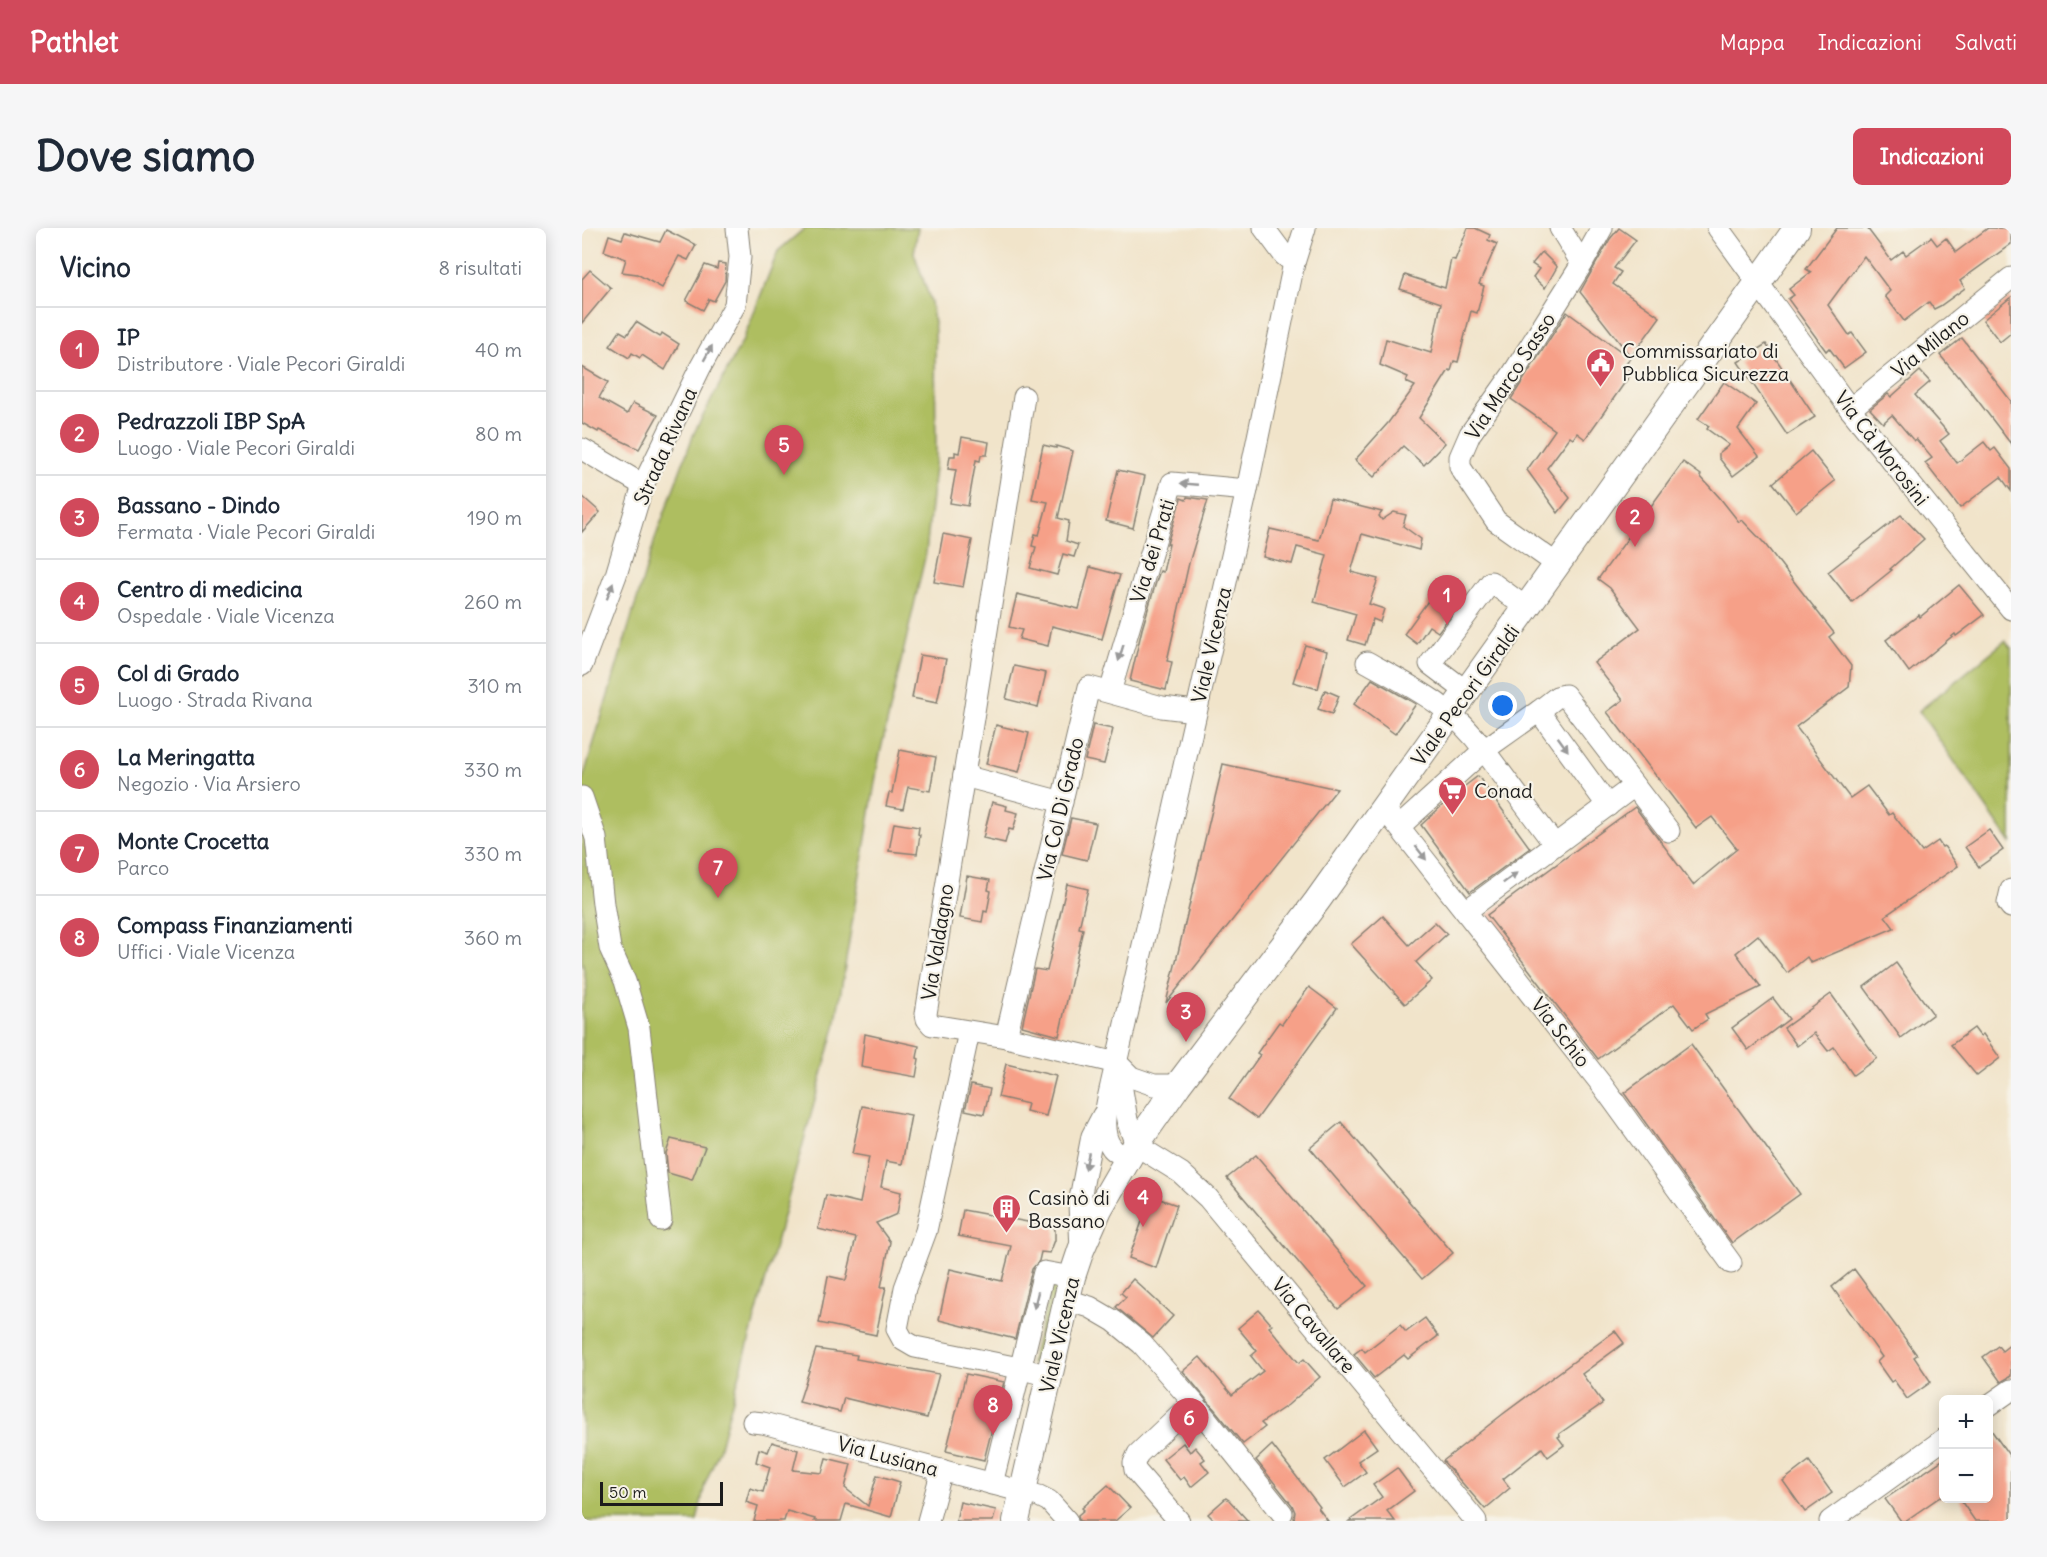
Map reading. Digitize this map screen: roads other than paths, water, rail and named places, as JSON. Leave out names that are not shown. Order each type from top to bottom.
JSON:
[{"type":"main road","name":"Viale Pecori Giraldi","points":[[1132,1152],[1178,1085],[1317,902],[1392,817],[1467,692],[1797,228]]},
{"type":"main road","name":"Viale Vicenza","points":[[1016,1521],[1081,1250],[1099,1209],[1132,1152]]},
{"type":"street","name":"Strada Rivana","points":[[582,665],[616,575],[643,485],[700,368],[735,305],[740,257],[737,228]]},
{"type":"street","points":[[1264,228],[1284,255],[1294,263]]},
{"type":"street","name":"Viale Vicenza","points":[[1107,1106],[1247,490],[1294,263],[1305,228]]},
{"type":"street","points":[[1560,228],[1582,264]]},
{"type":"street","name":"Via Marco Sasso","points":[[1558,565],[1497,521],[1460,467],[1460,457],[1470,434],[1512,375],[1602,228]]},
{"type":"street","name":"Via Cà Morosini","points":[[1718,228],[1850,409],[2011,609]]},
{"type":"street","name":"Via Milano","points":[[1850,409],[2011,278]]},
{"type":"street","name":"Via Valdagno","points":[[1024,397],[926,1014],[932,1025],[1006,1037],[1117,1063]]},
{"type":"street","points":[[582,449],[643,485]]},
{"type":"street","name":"Via dei Prati","points":[[1110,692],[1172,483],[1247,490]]},
{"type":"street","points":[[1467,692],[1430,664],[1491,582],[1528,609]]},
{"type":"street","points":[[1367,662],[1433,699],[1452,714],[1484,750],[1554,844]]},
{"type":"street","name":"Via Col Di Grado","points":[[1006,1037],[1089,687],[1162,706],[1195,711]]},
{"type":"street","points":[[1392,817],[1557,697],[1565,695],[1669,831]]},
{"type":"street","points":[[1539,711],[1608,806]]},
{"type":"street","points":[[964,776],[1062,802]]},
{"type":"street","points":[[1466,911],[1634,786]]},
{"type":"street","points":[[582,797],[596,838],[610,948],[625,981],[639,1028],[661,1220]]},
{"type":"street","name":"Via Schio","points":[[1392,817],[1602,1085],[1731,1263]]},
{"type":"street","points":[[2011,890],[2008,903],[2011,907]]},
{"type":"street","points":[[969,1032],[926,1231],[905,1288],[897,1329],[903,1340],[915,1347],[1049,1376]]},
{"type":"street","points":[[1117,1063],[1131,1077],[1154,1084],[1178,1085]]},
{"type":"street","points":[[1117,1063],[1132,1152]]},
{"type":"street","points":[[1081,1250],[1079,1204],[1092,1136],[1107,1106]]},
{"type":"street","name":"Via Cavallare","points":[[1107,1106],[1106,1137],[1113,1149],[1132,1152],[1182,1173],[1208,1197],[1476,1521]]},
{"type":"street","name":"Viale Vicenza","points":[[992,1484],[1044,1272],[1070,1289]]},
{"type":"street","points":[[1070,1289],[1142,1344],[1193,1402],[1282,1513]]},
{"type":"street","points":[[1993,1403],[2011,1390]]},
{"type":"street","points":[[1179,1521],[1135,1470],[1134,1463],[1138,1454],[1193,1402]]},
{"type":"street","name":"Via Lusiana","points":[[753,1422],[1039,1496],[1049,1501],[1068,1521]]},
{"type":"street","points":[[1830,1521],[1939,1443]]},
{"type":"street","points":[[928,1521],[942,1470]]},
{"type":"place","name":"Commissariato di Pubblica Sicurezza","points":[[1601,388]]},
{"type":"place","name":"Col di Grado","points":[[784,475]]},
{"type":"place","name":"Pedrazzoli IBP SpA","points":[[1635,547]]},
{"type":"place","name":"IP","points":[[1447,625]]},
{"type":"place","name":"Conad","points":[[1453,816]]},
{"type":"place","name":"Monte Crocetta","points":[[718,898]]},
{"type":"place","name":"Bassano - Dindo","points":[[1186,1042]]},
{"type":"place","name":"Centro di medicina","points":[[1143,1227]]},
{"type":"place","name":"Casinò di Bassano","points":[[1007,1234]]},
{"type":"place","name":"Compass Finanziamenti","points":[[993,1435]]},
{"type":"place","name":"La Meringatta","points":[[1189,1448]]}]
